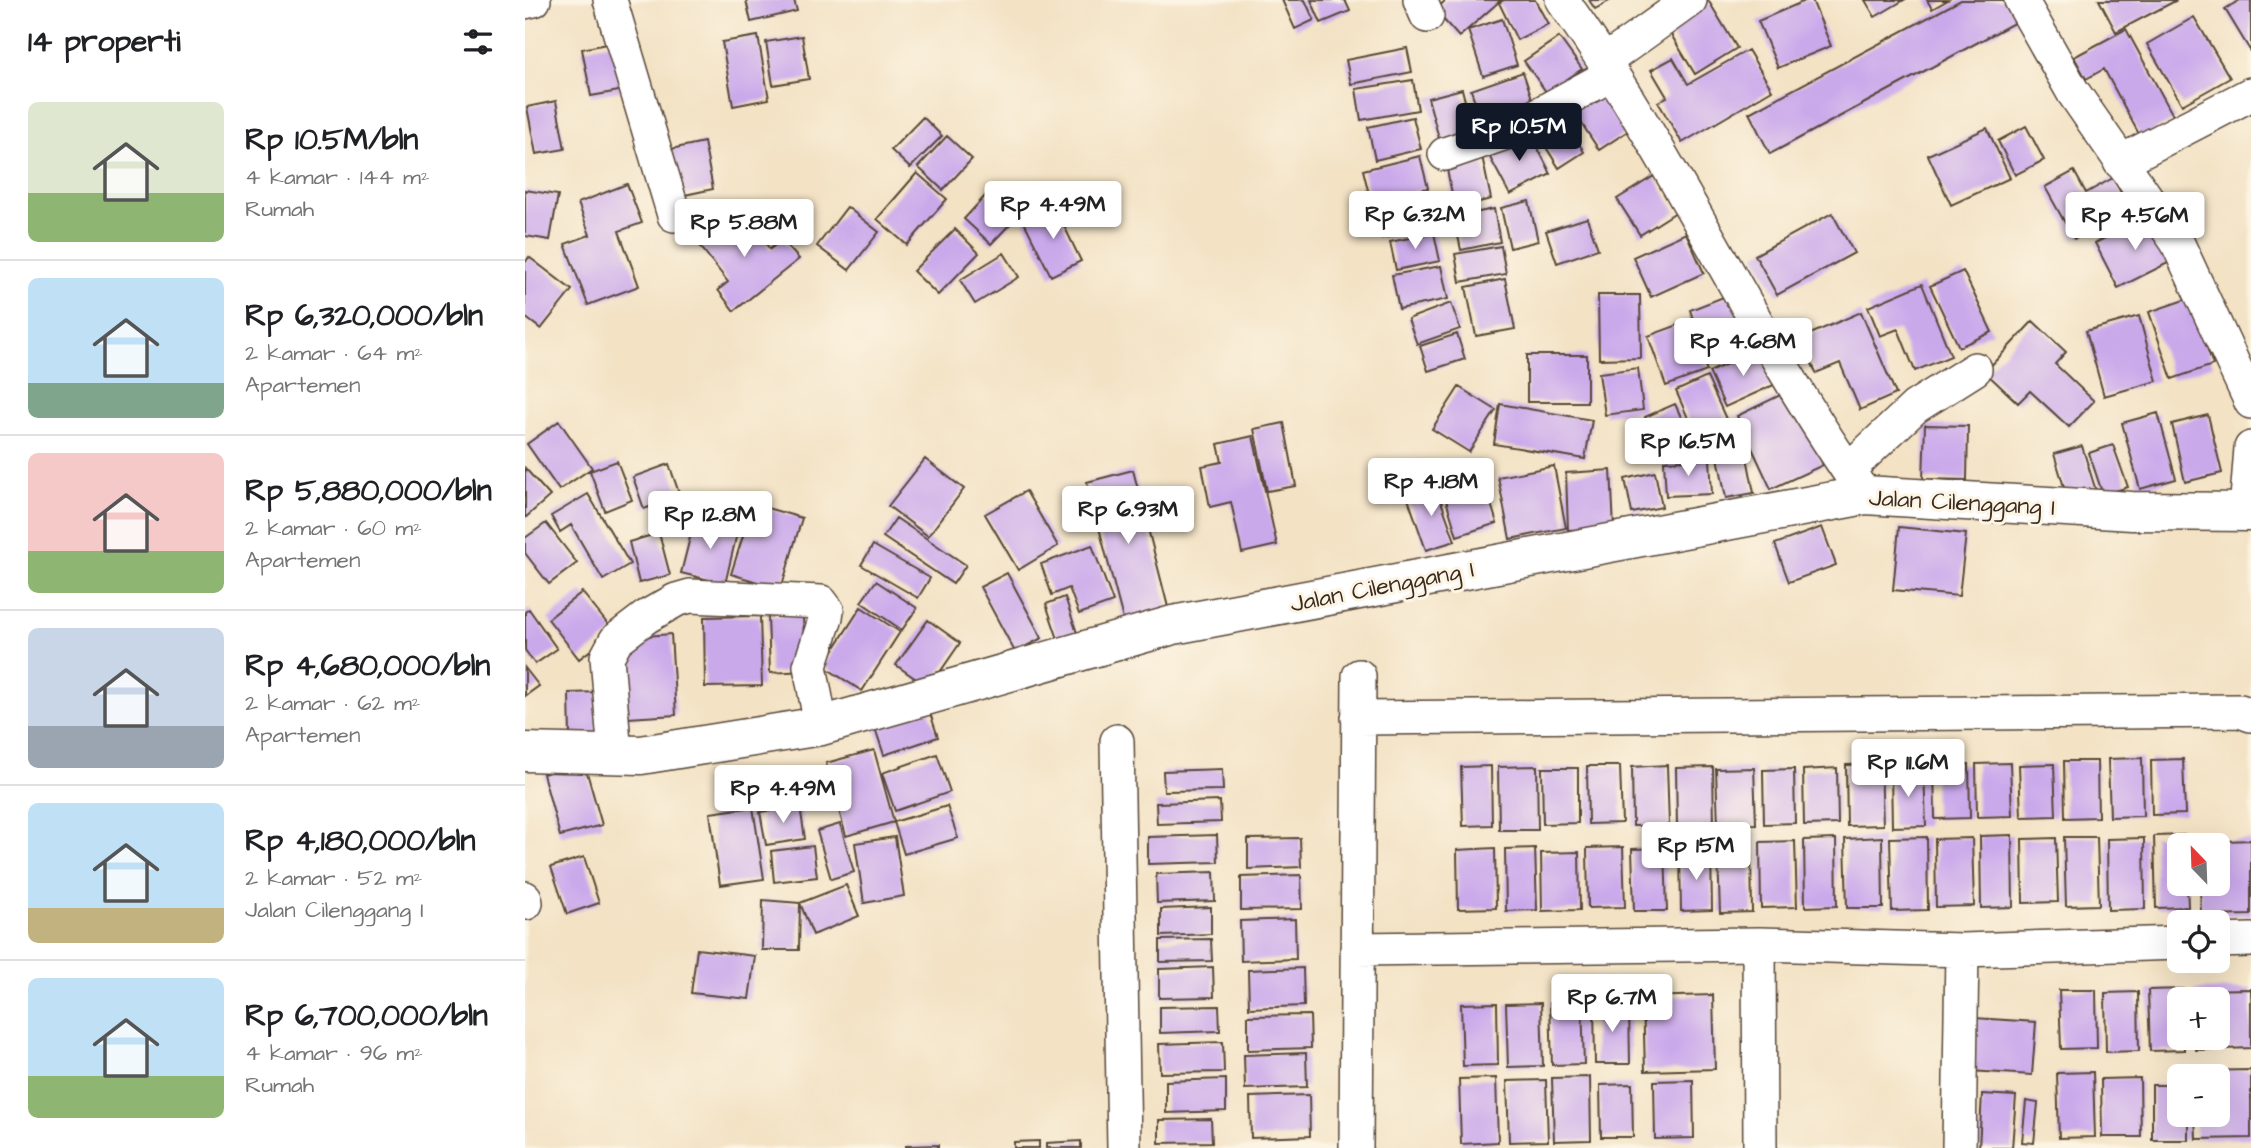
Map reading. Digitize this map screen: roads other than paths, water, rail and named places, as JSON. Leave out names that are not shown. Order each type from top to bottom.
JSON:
[{"type":"street","points":[[525,2],[534,0]]},
{"type":"street","points":[[610,0],[674,215]]},
{"type":"street","points":[[1562,0],[1609,67],[1774,352],[1857,482],[1915,407],[1975,369]]},
{"type":"street","points":[[1445,154],[1503,134],[1609,67],[1690,0]]},
{"type":"street","points":[[2021,0],[2073,92],[2177,242],[2251,402]]},
{"type":"street","points":[[2120,162],[2251,94]]},
{"type":"street","points":[[2249,512],[2251,447]]},
{"type":"street","name":"Jalan Cilenggang I","points":[[525,752],[641,755],[821,726],[1173,625],[1857,482],[2133,511],[2249,512]]},
{"type":"street","points":[[615,755],[607,657],[616,640],[646,617],[676,600],[690,596],[821,602],[827,610],[826,617],[810,666],[821,726]]},
{"type":"street","points":[[1356,1148],[1359,676]]},
{"type":"street","points":[[1358,718],[2226,711],[2251,715]]},
{"type":"street","points":[[1117,741],[1124,1148]]},
{"type":"street","points":[[2230,941],[2251,940]]},
{"type":"street","points":[[1357,949],[1759,944],[1962,950],[2167,943]]},
{"type":"street","points":[[1759,944],[1760,1148]]},
{"type":"street","points":[[1959,1148],[1962,950]]}]
